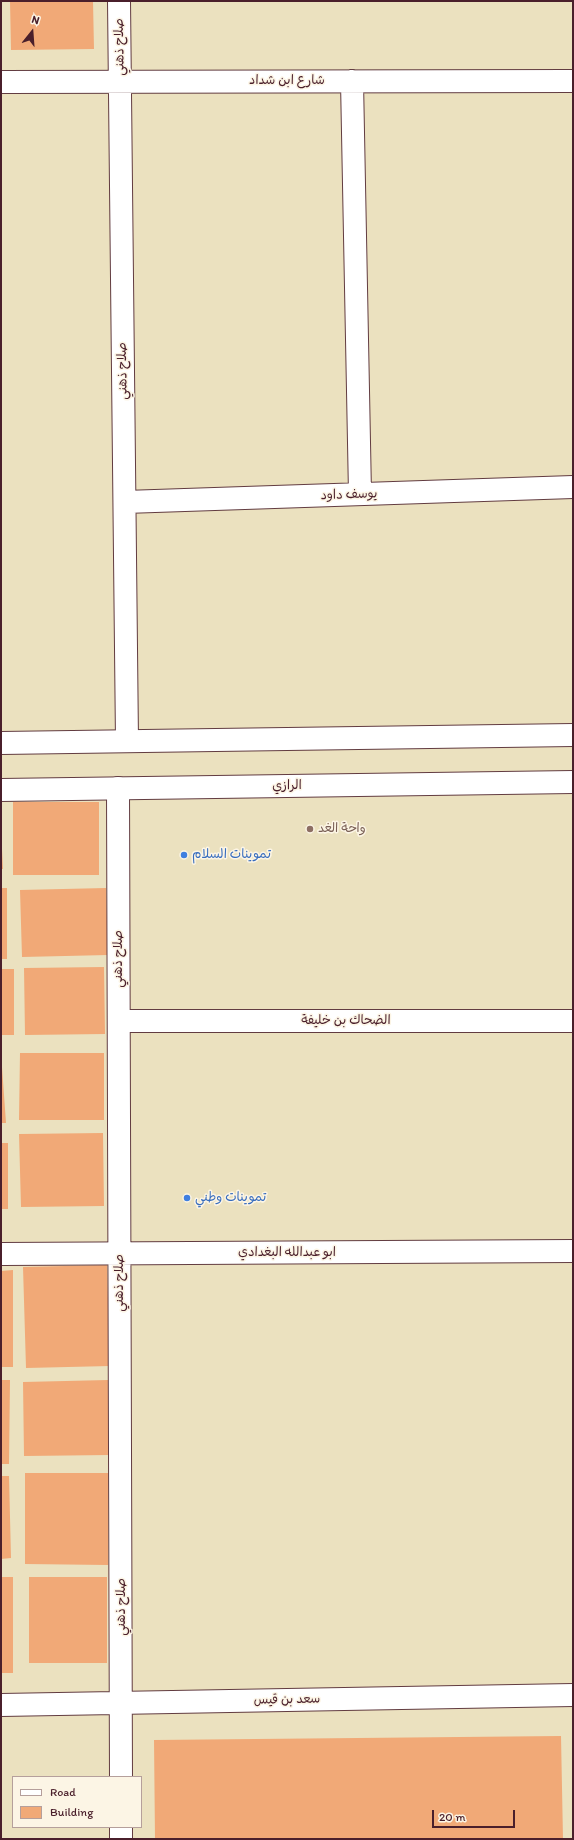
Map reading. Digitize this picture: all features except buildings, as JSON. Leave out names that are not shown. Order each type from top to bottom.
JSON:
[{"type":"street","name":"صلاح ذهني","points":[[119,1],[127,741]]},
{"type":"street","points":[[352,81],[360,494]]},
{"type":"street","name":"شارع ابن شداد","points":[[1,82],[573,81]]},
{"type":"street","name":"يوسف داود","points":[[125,502],[573,487]]},
{"type":"street","points":[[1,743],[573,735]]},
{"type":"street","name":"الرازي","points":[[1,790],[573,782]]},
{"type":"street","name":"صلاح ذهني","points":[[118,788],[120,1021],[121,1776]]},
{"type":"street","name":"الضحاك بن خليفة","points":[[120,1021],[573,1021]]},
{"type":"street","name":"ابو عبدالله البغدادي","points":[[1,1254],[573,1251]]},
{"type":"street","name":"سعد بن قيس","points":[[1,1705],[573,1695]]},
{"type":"street","points":[[121,1828],[121,1839]]},
{"type":"place","name":"واحة الغد","points":[[310,829]]},
{"type":"place","name":"تموينات السلام","points":[[184,855]]},
{"type":"place","name":"تموينات وطني","points":[[187,1198]]}]
